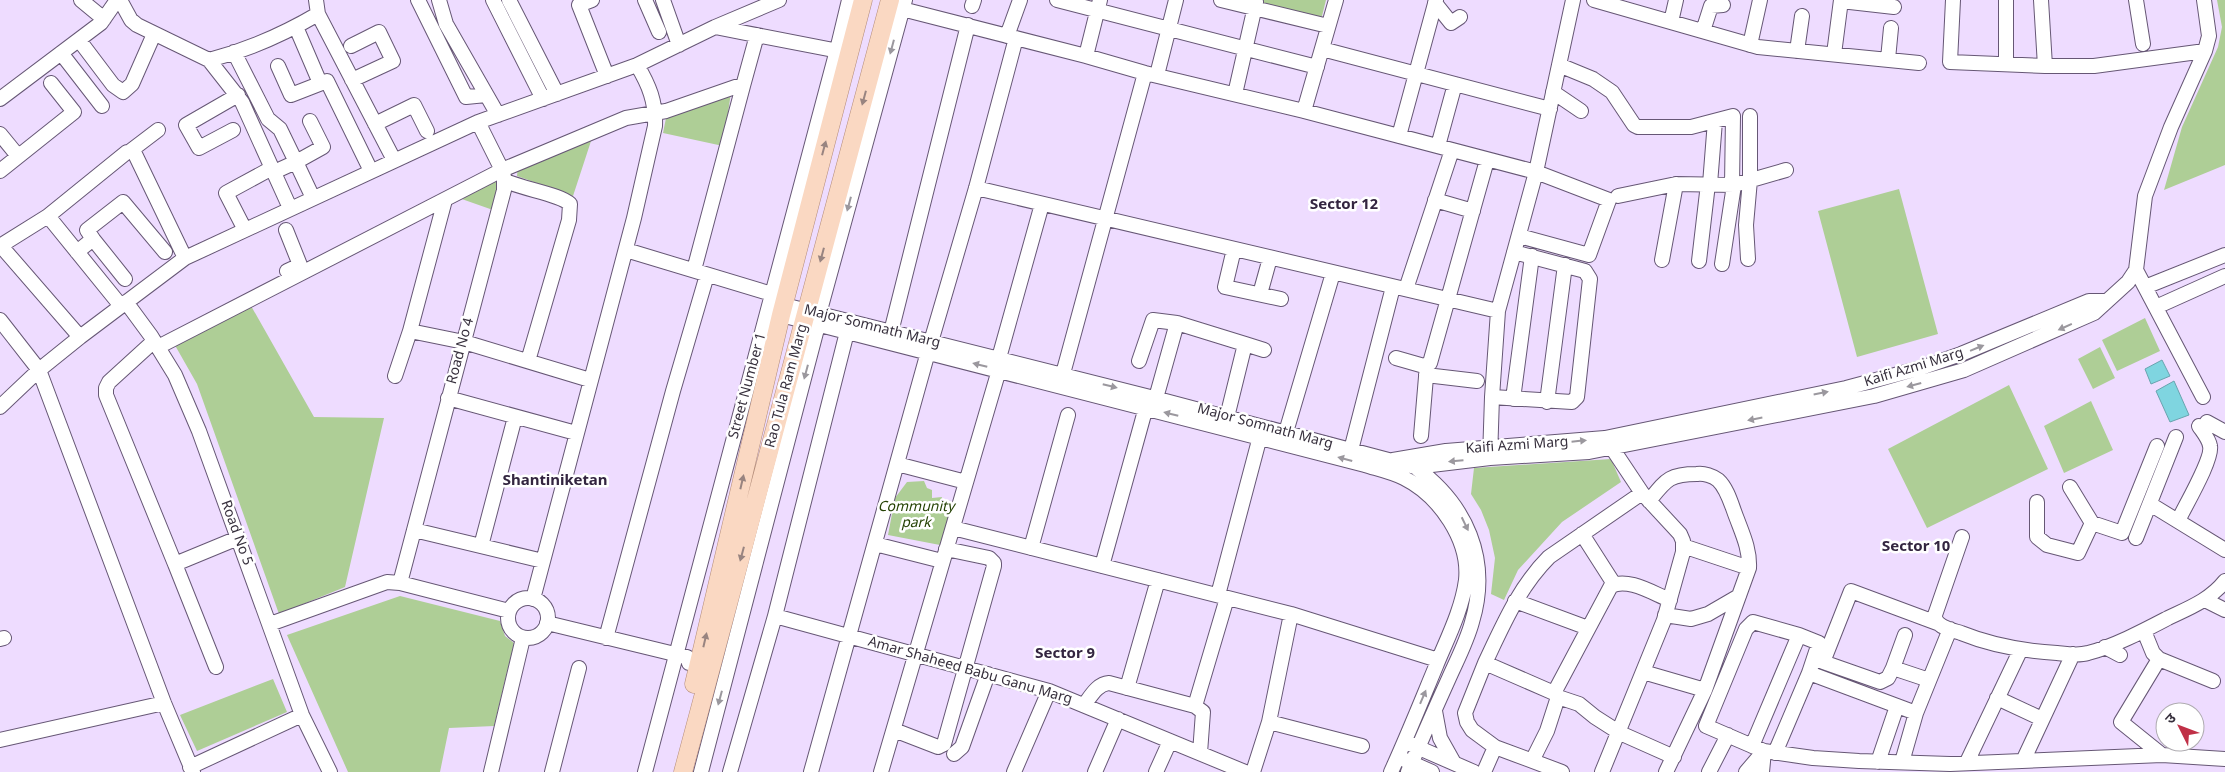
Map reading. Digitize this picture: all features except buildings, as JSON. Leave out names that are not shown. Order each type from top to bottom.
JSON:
[{"type":"main road","name":"Rao Tula Ram Marg","points":[[672,772],[694,664],[779,305],[843,52],[863,0]]},
{"type":"main road","name":"Rao Tula Ram Marg","points":[[683,772],[899,3]]},
{"type":"street","points":[[81,0],[104,19]]},
{"type":"street","points":[[0,99],[104,19],[118,0],[131,20],[154,34],[209,60],[238,95],[290,208]]},
{"type":"street","points":[[439,0],[446,24],[498,115]]},
{"type":"street","points":[[494,0],[543,98]]},
{"type":"street","points":[[509,0],[557,94]]},
{"type":"street","points":[[592,0],[579,5],[607,76]]},
{"type":"street","points":[[645,0],[659,32]]},
{"type":"street","points":[[663,0],[679,45]]},
{"type":"street","points":[[0,407],[39,370],[185,258],[478,122],[637,66],[758,4],[779,0]]},
{"type":"street","points":[[715,27],[843,52],[849,0]]},
{"type":"street","points":[[811,772],[976,188],[1020,0]]},
{"type":"street","points":[[1056,0],[1099,5],[1169,29],[1317,67]]},
{"type":"street","points":[[1061,380],[1104,219],[1151,74],[1169,29],[1176,0]]},
{"type":"street","points":[[1221,0],[1256,5],[1328,26]]},
{"type":"street","points":[[1304,111],[1336,0]]},
{"type":"street","points":[[1414,467],[1490,453],[1498,311],[1536,172],[1573,0]]},
{"type":"street","points":[[1594,0],[1623,4],[1671,22],[1750,45],[1919,63]]},
{"type":"street","points":[[1671,22],[1676,0]]},
{"type":"street","points":[[1750,45],[1760,0]]},
{"type":"street","points":[[1834,54],[1841,0],[1894,7]]},
{"type":"street","points":[[1953,0],[1950,62],[2094,66],[2205,50]]},
{"type":"street","points":[[2006,0],[2006,64]]},
{"type":"street","points":[[2041,0],[2045,66]]},
{"type":"street","points":[[2136,0],[2144,44]]},
{"type":"street","points":[[2203,397],[2136,270],[2145,196],[2171,128],[2205,50],[2208,36],[2208,21],[2204,0]]},
{"type":"street","points":[[423,1],[466,97],[486,95]]},
{"type":"street","points":[[1436,2],[1451,23],[1460,17]]},
{"type":"street","points":[[1399,136],[1436,2]]},
{"type":"street","points":[[899,3],[968,25],[1151,74],[1304,111],[1536,172],[1609,200],[1589,255],[1519,236]]},
{"type":"street","points":[[1086,56],[1099,5]]},
{"type":"street","points":[[1235,94],[1256,5]]},
{"type":"street","points":[[1703,31],[1711,6],[1723,5]]},
{"type":"street","points":[[209,60],[296,27],[317,7],[394,160]]},
{"type":"street","points":[[1797,51],[1802,16]]},
{"type":"street","points":[[891,332],[968,25]]},
{"type":"street","points":[[296,27],[371,171]]},
{"type":"street","points":[[1888,59],[1891,28]]},
{"type":"street","points":[[278,66],[292,95],[324,82],[393,61],[379,32],[351,46]]},
{"type":"street","points":[[78,40],[113,85],[123,92],[132,84],[154,34]]},
{"type":"street","points":[[606,638],[670,400],[743,86],[757,35]]},
{"type":"street","points":[[1322,50],[1550,109]]},
{"type":"street","points":[[234,52],[266,117],[270,123],[280,129],[313,198]]},
{"type":"street","points":[[62,53],[102,106]]},
{"type":"street","points":[[1559,65],[1593,79],[1612,92],[1634,125],[1691,127],[1734,116],[1733,185],[1722,264]]},
{"type":"street","points":[[533,599],[626,250],[655,126],[656,111],[647,82],[637,66]]},
{"type":"street","points":[[1,168],[74,112],[51,83]]},
{"type":"street","points":[[1438,146],[1455,84]]},
{"type":"street","points":[[216,667],[106,395],[106,388],[109,382],[156,344],[174,339],[445,200],[626,118],[656,111],[666,111],[735,87],[743,86]]},
{"type":"street","points":[[1553,92],[1581,111]]},
{"type":"street","points":[[232,130],[198,148],[186,125],[238,95]]},
{"type":"street","points":[[375,124],[414,105],[426,131]]},
{"type":"street","points":[[1748,259],[1746,225],[1750,180],[1750,116]]},
{"type":"street","points":[[252,124],[266,117]]},
{"type":"street","points":[[244,230],[226,192],[273,170],[296,162],[323,147],[310,120]]},
{"type":"street","points":[[1699,261],[1715,121]]},
{"type":"street","points":[[478,122],[503,175],[532,191],[554,196],[570,204],[569,220],[528,361]]},
{"type":"street","points":[[80,337],[1,246],[48,216],[158,130]]},
{"type":"street","points":[[0,134],[18,156]]},
{"type":"street","points":[[1351,450],[1400,288],[1435,200],[1452,150]]},
{"type":"street","points":[[129,152],[134,152],[137,155],[185,258]]},
{"type":"street","points":[[1422,436],[1426,370],[1432,359],[1450,298],[1487,160]]},
{"type":"street","points":[[1618,196],[1676,184],[1733,185],[1786,170]]},
{"type":"street","name":"Road No 4","points":[[400,583],[504,190],[503,175]]},
{"type":"street","points":[[1662,260],[1676,184]]},
{"type":"street","points":[[976,188],[1270,258],[1450,298],[1498,311]]},
{"type":"street","points":[[395,376],[410,331],[445,200]]},
{"type":"street","points":[[1435,200],[1473,211]]},
{"type":"street","points":[[125,280],[87,230],[123,202],[165,252]]},
{"type":"street","points":[[881,772],[966,482],[1042,204]]},
{"type":"street","name":"Road No 5","points":[[48,216],[156,344],[175,375],[238,538],[302,715],[330,772]]},
{"type":"street","points":[[174,339],[170,333],[261,283],[300,265],[286,230]]},
{"type":"street","points":[[77,252],[93,239]]},
{"type":"street","points":[[1234,249],[1225,287],[1281,299]]},
{"type":"street","name":"Major Somnath Marg","points":[[626,250],[701,273],[847,332],[930,347],[1151,403],[1261,432],[1365,464],[1405,479],[1429,496],[1451,523],[1464,555],[1466,581],[1458,613],[1392,772]]},
{"type":"street","points":[[1492,397],[1547,402],[1572,402],[1577,397],[1590,279],[1584,271],[1514,252]]},
{"type":"street","points":[[2145,287],[2225,255]]},
{"type":"street","points":[[1513,399],[1532,256]]},
{"type":"street","points":[[1260,294],[1270,258]]},
{"type":"street","points":[[1547,402],[1565,265]]},
{"type":"street","name":"Kaifi Azmi Marg","points":[[1392,460],[1420,454],[1490,453],[1608,443],[1809,410],[1920,384],[1964,370],[2094,313],[2128,282],[2136,270]]},
{"type":"street","points":[[1286,432],[1333,272]]},
{"type":"street","points":[[2156,307],[2225,276]]},
{"type":"street","name":"Street Number 1","points":[[645,772],[674,659],[779,305]]},
{"type":"street","points":[[701,772],[812,318]]},
{"type":"street","name":"Major Somnath Marg","points":[[812,318],[891,332],[930,347]]},
{"type":"street","points":[[0,320],[39,370],[164,703],[191,769],[302,715]]},
{"type":"street","points":[[1139,361],[1153,320],[1176,323],[1264,350]]},
{"type":"street","points":[[1102,566],[1176,323]]},
{"type":"street","points":[[410,331],[464,342],[590,380]]},
{"type":"street","points":[[730,772],[775,616],[847,332]]},
{"type":"street","points":[[1227,417],[1245,344]]},
{"type":"street","points":[[1396,358],[1426,370],[1477,381]]},
{"type":"street","name":"Major Somnath Marg","points":[[1061,380],[1072,402],[1151,403],[1227,417],[1261,432],[1286,432],[1414,467],[1441,490],[1459,512],[1476,550],[1480,579],[1472,622],[1410,767]]},
{"type":"street","points":[[448,398],[576,433]]},
{"type":"street","points":[[1032,548],[1072,402]]},
{"type":"street","points":[[481,546],[515,416]]},
{"type":"street","points":[[2178,521],[2202,473],[2210,451],[2203,424],[2225,432]]},
{"type":"street","points":[[1195,706],[1261,432]]},
{"type":"street","points":[[2136,538],[2176,437]]},
{"type":"street","points":[[1602,772],[1620,732],[1665,615],[1683,546],[1680,534],[1645,497],[1608,443]]},
{"type":"street","points":[[2070,487],[2092,523],[2122,533],[2157,446]]},
{"type":"street","points":[[897,464],[966,482]]},
{"type":"street","points":[[1562,772],[1533,759],[1495,747],[1472,730],[1467,722],[1465,713],[1485,663],[1514,601],[1544,562],[1582,534],[1645,497],[1678,474],[1701,474],[1718,480],[1724,489],[1747,544],[1749,568],[1705,690],[1666,772]]},
{"type":"street","points":[[2037,502],[2038,536],[2047,545],[2078,553],[2092,523]]},
{"type":"street","points":[[2131,512],[2147,510],[2178,521],[2225,550]]},
{"type":"street","points":[[952,528],[1291,614],[1438,660]]},
{"type":"street","points":[[414,530],[543,561]]},
{"type":"street","points":[[1582,534],[1614,584]]},
{"type":"street","points":[[1937,623],[1935,615],[1962,537]]},
{"type":"street","points":[[175,564],[238,538]]},
{"type":"street","points":[[875,544],[944,555],[989,558],[994,563],[944,744],[938,747],[894,730]]},
{"type":"street","points":[[1683,546],[1749,568]]},
{"type":"street","points":[[1128,688],[1158,580]]},
{"type":"street","points":[[1905,635],[1888,678],[1880,682],[1823,662],[1851,591],[1950,629],[2020,651],[2073,654],[2089,653],[2144,630],[2212,596],[2225,581]]},
{"type":"street","points":[[270,624],[387,582],[400,583],[509,612]]},
{"type":"street","points":[[1533,759],[1547,731],[1556,695],[1588,628],[1611,586],[1614,584],[1629,584],[1670,600]]},
{"type":"street","points":[[1665,615],[1691,619],[1708,614],[1739,596]]},
{"type":"street","points":[[521,599],[533,599],[543,606],[548,617],[546,626],[535,637],[523,638],[512,631],[508,625],[509,612],[516,602],[521,599]]},
{"type":"street","points":[[2204,600],[2225,610]]},
{"type":"street","points":[[1514,601],[1588,628]]},
{"type":"street","points":[[1253,772],[1269,722],[1291,614]]},
{"type":"street","name":"Amar Shaheed Babu Ganu Marg","points":[[775,616],[1049,691],[1245,772]]},
{"type":"street","points":[[1746,772],[1764,750],[1809,674],[1818,643],[1799,635],[1755,622],[1748,626],[1706,726],[1764,750],[1813,758],[1902,762],[1948,768],[1967,762],[2162,755],[2225,758]]},
{"type":"street","points":[[546,626],[606,638],[635,650]]},
{"type":"street","points":[[546,626],[588,643],[635,650],[674,659],[687,657],[694,664]]},
{"type":"street","points":[[1902,762],[1916,714],[1950,629]]},
{"type":"street","points":[[2144,630],[2153,654],[2159,660],[2213,681]]},
{"type":"street","points":[[1762,772],[1764,750],[1799,635]]},
{"type":"street","points":[[491,772],[523,638]]},
{"type":"street","points":[[2105,647],[2120,655]]},
{"type":"street","points":[[1967,762],[2020,651]]},
{"type":"street","points":[[2023,761],[2073,654]]},
{"type":"street","points":[[2159,660],[2121,722],[2162,755]]},
{"type":"street","points":[[1485,663],[1579,704],[1594,717],[1620,732],[1674,756]]},
{"type":"street","points":[[552,772],[579,668]]},
{"type":"street","points":[[1893,668],[1929,680]]},
{"type":"street","points":[[1643,672],[1705,690]]},
{"type":"street","points":[[954,754],[962,747],[988,674]]},
{"type":"street","points":[[1809,674],[1916,714]]},
{"type":"street","points":[[1084,705],[1097,688],[1106,683],[1195,706],[1203,712],[1200,753]]},
{"type":"street","points":[[1014,772],[1049,691]]},
{"type":"street","points":[[1997,698],[2042,719]]},
{"type":"street","points":[[0,740],[164,703]]},
{"type":"street","points":[[1878,762],[1897,706]]},
{"type":"street","points":[[1435,710],[1440,738],[1454,763]]},
{"type":"street","points":[[1095,772],[1118,719]]},
{"type":"street","points":[[1269,722],[1362,746]]},
{"type":"street","points":[[1710,772],[1728,735]]},
{"type":"street","points":[[1156,772],[1170,741]]},
{"type":"street","points":[[1404,742],[1474,772]]},
{"type":"street","points":[[1484,772],[1495,747]]},
{"type":"street","points":[[1398,757],[1410,767],[1432,772]]},
{"type":"green space","points":[[1261,0],[1326,0],[1321,20],[1260,5]]},
{"type":"green space","points":[[2217,0],[2225,0],[2225,165],[2164,190],[2182,127],[2218,47],[2222,27]]},
{"type":"green space","points":[[732,86],[723,146],[663,133],[666,118]]},
{"type":"green space","points":[[592,138],[573,196],[517,176],[518,166]]},
{"type":"green space","points":[[498,178],[493,210],[456,197]]},
{"type":"green space","points":[[1899,189],[1938,334],[1857,357],[1818,211]]},
{"type":"green space","points":[[246,297],[314,417],[384,418],[345,587],[279,614],[197,384],[172,340]]},
{"type":"green space","points":[[2145,318],[2160,351],[2117,371],[2102,340]]},
{"type":"green space","points":[[2100,347],[2115,378],[2093,389],[2078,359]]},
{"type":"green space","points":[[2009,385],[2048,469],[1927,528],[1888,449]]},
{"type":"green space","points":[[2091,401],[2113,450],[2064,473],[2044,426]]},
{"type":"green space","points":[[1611,459],[1621,482],[1562,522],[1518,570],[1504,600],[1491,594],[1495,558],[1489,530],[1481,510],[1471,494],[1474,468]]},
{"type":"green space","name":"Community park","points":[[924,481],[927,488],[932,490],[932,498],[942,497],[940,507],[952,513],[943,544],[940,545],[888,535],[895,498],[907,482]]},
{"type":"green space","points":[[400,596],[500,621],[505,636],[514,643],[494,726],[449,728],[440,772],[348,772],[287,635]]},
{"type":"green space","points":[[273,679],[287,712],[197,751],[180,715]]},
{"type":"shaded area","points":[[2162,360],[2170,376],[2151,384],[2145,369]]},
{"type":"shaded area","points":[[2174,381],[2189,415],[2170,422],[2156,391]]},
{"type":"district","name":"Sector 12","points":[[1344,205]]},
{"type":"district","name":"Shantiniketan","points":[[555,481]]},
{"type":"district","name":"Sector 10","points":[[1916,547]]},
{"type":"district","name":"Sector 9","points":[[1065,654]]}]
